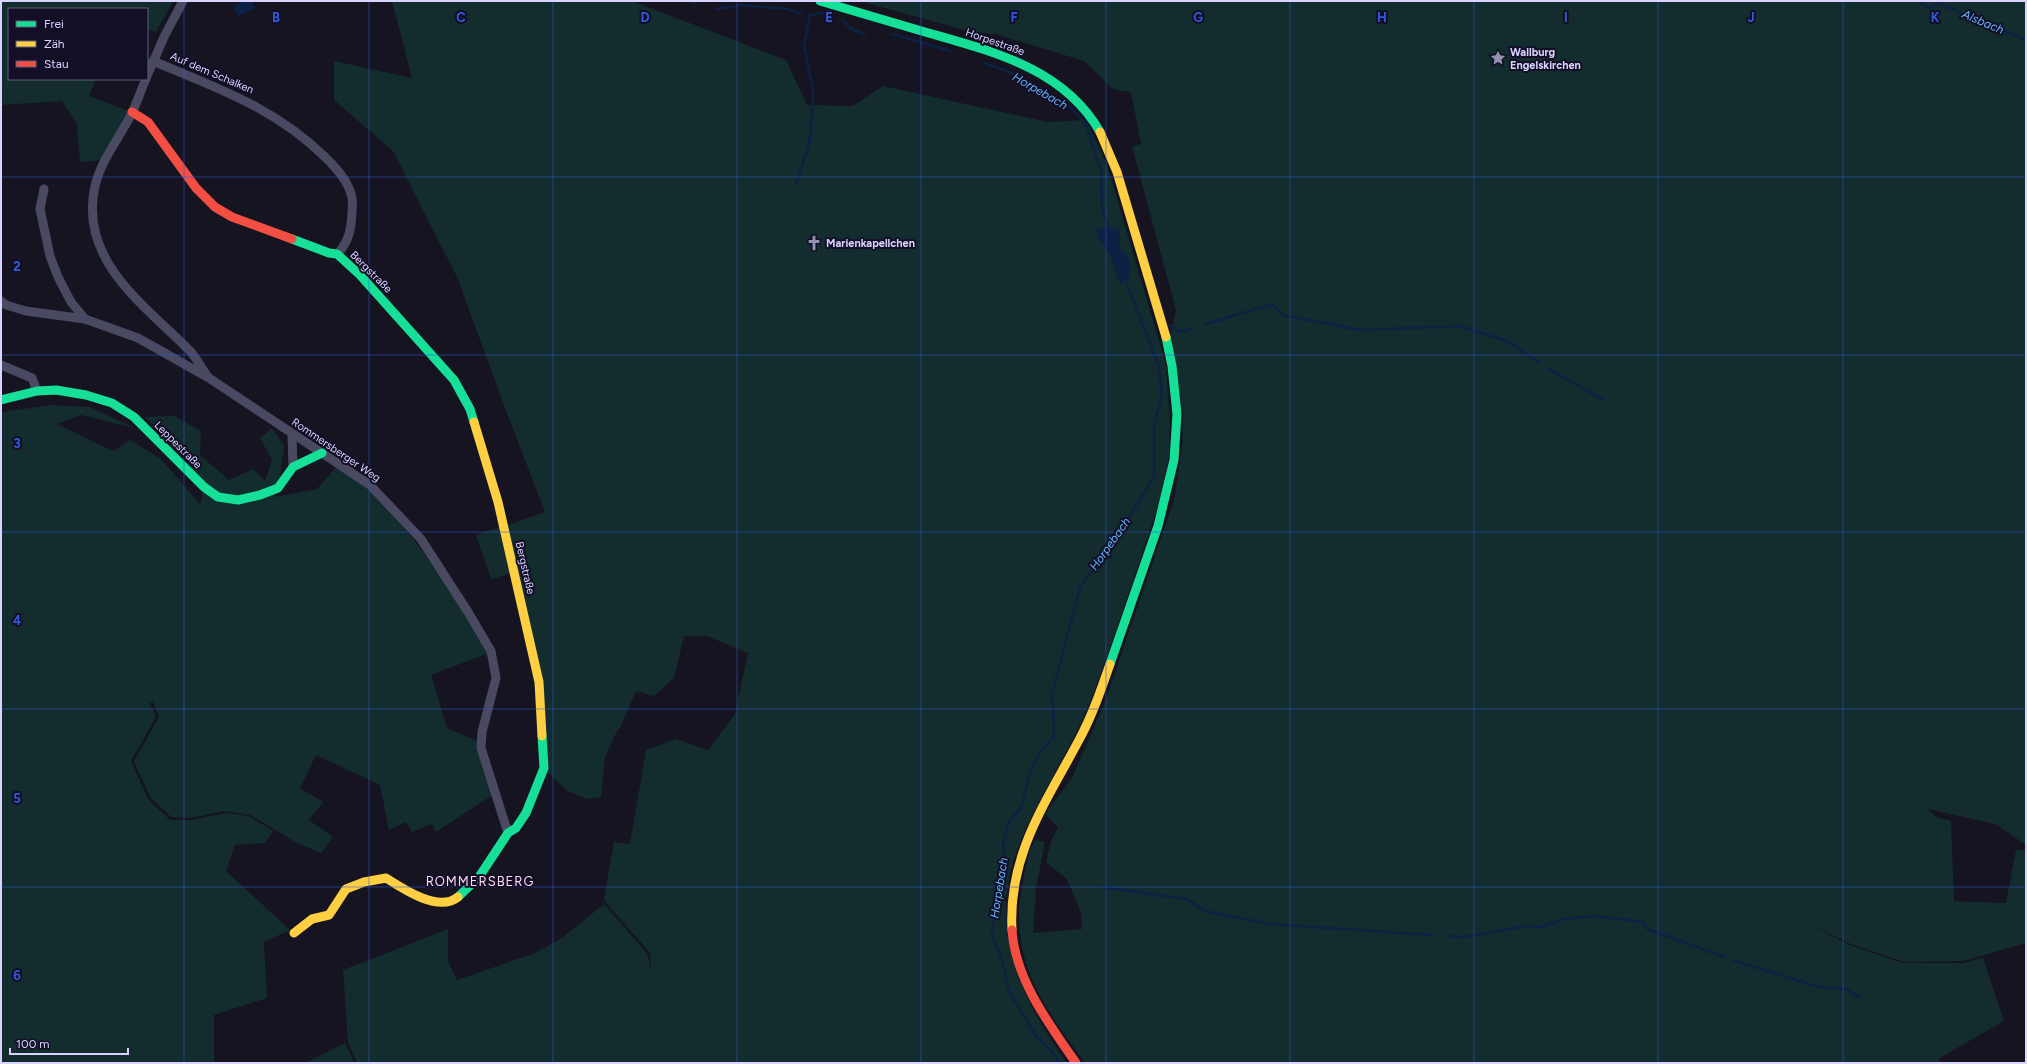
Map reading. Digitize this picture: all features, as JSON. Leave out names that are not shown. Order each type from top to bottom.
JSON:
[{"type":"street","points":[[148,73],[167,29],[183,1]]},
{"type":"street","name":"Horpestraße","points":[[820,1],[969,45],[1030,67],[1069,93],[1085,108],[1104,138],[1116,169],[1168,351],[1175,387],[1176,434],[1173,471],[1165,508],[1104,683],[1087,725],[1025,842],[1014,881],[1011,924],[1014,946],[1020,968],[1035,1003],[1076,1063]]},
{"type":"street","name":"Auf dem Schalken","points":[[153,61],[247,100],[290,127],[313,145],[331,163],[344,178],[352,198],[351,232],[342,250],[337,254]]},
{"type":"street","points":[[145,80],[132,112],[107,156],[95,186],[93,224],[100,245],[117,277],[139,304],[192,352],[209,378]]},
{"type":"street","name":"Bergstraße","points":[[132,112],[148,122],[196,188],[215,207],[232,217],[329,253],[337,254],[362,277],[454,380],[470,409],[498,502],[539,682],[544,768],[526,813],[516,828],[508,833]]},
{"type":"street","points":[[44,189],[40,209],[50,256],[61,283],[71,302],[85,319]]},
{"type":"street","name":"Rommersberger Weg","points":[[1,301],[6,305],[26,310],[85,319],[138,338],[209,378],[370,485],[421,539],[491,651],[496,678],[482,732],[481,748],[508,833]]},
{"type":"street","points":[[1,365],[32,378],[37,392]]},
{"type":"street","name":"Leppestraße","points":[[1,400],[37,392],[56,390],[86,395],[112,403],[134,417],[204,487],[218,497],[238,500],[278,488],[293,467],[322,452]]},
{"type":"street","points":[[292,434],[293,467]]},
{"type":"street","points":[[294,933],[312,919],[329,915],[346,889],[364,882],[386,878],[402,889],[427,900],[446,903],[456,900],[479,877],[508,833]]},
{"type":"green space","points":[[1,1],[173,1],[156,32],[148,29],[148,8],[8,8],[8,80],[96,80],[89,96],[132,112],[106,160],[80,162],[77,124],[62,101],[1,105]]},
{"type":"green space","points":[[392,1],[632,1],[786,60],[807,105],[853,106],[883,86],[1048,122],[1086,120],[1107,165],[1166,364],[1170,424],[1169,456],[1165,482],[1151,528],[1101,673],[1085,714],[1022,838],[1011,869],[1006,899],[1007,928],[1012,956],[1021,983],[1049,1037],[1067,1063],[357,1063],[348,1042],[343,970],[448,929],[448,961],[457,980],[535,953],[562,938],[604,904],[645,951],[648,956],[651,971],[650,956],[652,955],[604,899],[614,842],[630,844],[646,750],[676,739],[708,750],[735,714],[748,653],[707,636],[684,636],[674,678],[654,696],[636,691],[620,728],[617,731],[605,757],[601,797],[587,799],[566,790],[546,770],[547,751],[504,526],[545,512],[457,277],[393,151],[334,100],[334,61],[412,78]]},
{"type":"green space","points":[[860,1],[2026,1],[2026,845],[1995,824],[1928,809],[1936,817],[1951,821],[1954,901],[2006,903],[2016,850],[2026,850],[2026,943],[1963,961],[1904,962],[1851,944],[1800,919],[1850,945],[1903,963],[1963,963],[1983,958],[2004,1021],[1938,1059],[1941,1063],[1085,1063],[1055,1021],[1042,1000],[1032,979],[1024,957],[1020,933],[1019,908],[1023,881],[1031,850],[1035,840],[1045,842],[1036,888],[1033,933],[1082,929],[1081,913],[1067,879],[1046,862],[1051,841],[1058,828],[1045,814],[1072,778],[1105,702],[1174,500],[1182,449],[1183,414],[1170,336],[1176,310],[1132,146],[1141,144],[1131,92],[1113,89],[1084,61],[995,34],[971,32]]},
{"type":"green space","points":[[52,405],[89,407],[135,428],[81,415],[57,424],[113,451],[130,440],[161,459],[200,504],[205,482],[145,417],[174,416],[201,431],[200,455],[229,480],[253,469],[265,481],[272,460],[260,438],[272,428],[284,446],[280,478],[274,497],[317,489],[338,465],[370,487],[415,541],[467,613],[489,653],[431,675],[447,728],[479,742],[493,795],[436,832],[432,824],[412,832],[406,822],[389,830],[380,785],[316,755],[300,788],[323,802],[309,820],[333,837],[321,853],[299,844],[250,815],[224,811],[191,818],[171,817],[150,797],[134,761],[159,717],[153,702],[150,703],[156,717],[131,761],[148,799],[170,820],[192,820],[226,813],[249,816],[273,831],[265,843],[235,845],[226,871],[290,930],[264,942],[267,998],[214,1015],[214,1063],[1,1063],[1,412]]},
{"type":"green space","points":[[500,527],[512,573],[491,579],[476,535]]},
{"type":"green space","points":[[345,1043],[354,1063],[306,1063]]},
{"type":"water","points":[[242,1],[252,1],[255,8],[238,16],[233,8]]},
{"type":"water","points":[[1112,228],[1120,231],[1120,248],[1127,255],[1130,262],[1128,280],[1120,285],[1111,257],[1096,229]]},
{"type":"waterway","name":"Horpebach","points":[[690,1],[695,3]]},
{"type":"waterway","name":"Alsbach","points":[[1920,1],[1925,7],[1929,8],[1939,3],[2026,40]]},
{"type":"waterway","name":"Horpebach","points":[[716,9],[742,5],[787,9],[801,13]]},
{"type":"waterway","points":[[796,183],[809,145],[812,118],[813,91],[804,45],[810,15],[828,12]]},
{"type":"waterway","name":"Horpebach","points":[[843,20],[850,28],[865,35]]},
{"type":"waterway","name":"Horpebach","points":[[892,34],[950,51]]},
{"type":"waterway","name":"Horpebach","points":[[984,63],[1012,73],[1070,107],[1085,123],[1101,170],[1102,207],[1109,231]]},
{"type":"waterway","name":"Horpebach","points":[[1060,1063],[1051,1051],[1037,1037],[1009,992],[1002,959],[992,936],[996,889],[1001,862],[1005,856],[1003,842],[1009,822],[1021,808],[1032,766],[1042,749],[1054,737],[1052,694],[1080,587],[1122,529],[1154,476],[1154,425],[1162,395],[1161,383],[1158,364],[1125,279]]},
{"type":"waterway","points":[[1206,324],[1273,304],[1283,315],[1360,330],[1460,326],[1509,342],[1539,363]]},
{"type":"waterway","points":[[1169,325],[1180,332],[1194,328]]},
{"type":"waterway","points":[[1549,369],[1602,399]]},
{"type":"waterway","points":[[1102,887],[1187,899],[1204,911],[1270,924],[1433,935]]},
{"type":"waterway","points":[[1450,936],[1464,937],[1527,926],[1541,927],[1564,919],[1594,916],[1643,922],[1647,929],[1724,957]]},
{"type":"waterway","points":[[1732,960],[1819,987],[1846,989],[1861,998]]},
{"type":"traffic: fast","points":[[820,1],[975,47],[1024,65],[1046,77],[1067,92],[1085,110],[1100,132]]},
{"type":"traffic: fast","points":[[292,239],[329,253],[337,254],[360,275],[454,380],[470,409],[474,422]]},
{"type":"traffic: fast","points":[[1110,664],[1158,526],[1174,460],[1177,414],[1172,366],[1166,337]]},
{"type":"traffic: fast","points":[[1,400],[37,391],[56,390],[86,395],[112,403],[134,417],[204,487],[218,497],[238,500],[260,495],[278,488],[293,467],[322,453]]},
{"type":"traffic: fast","points":[[458,897],[479,877],[508,833],[516,828],[526,813],[544,768],[542,736]]},
{"type":"traffic: slow","points":[[1100,132],[1117,172],[1166,337]]},
{"type":"traffic: slow","points":[[474,422],[498,502],[539,682],[542,736]]},
{"type":"traffic: slow","points":[[1012,930],[1012,903],[1022,854],[1042,808],[1088,722],[1110,664]]},
{"type":"traffic: slow","points":[[294,933],[312,919],[329,915],[346,889],[364,882],[386,878],[411,893],[431,901],[450,901],[458,897]]},
{"type":"traffic: jam","points":[[132,112],[148,122],[196,188],[215,207],[232,217],[292,239]]},
{"type":"traffic: jam","points":[[1012,930],[1019,966],[1026,983],[1045,1017],[1076,1063]]},
{"type":"place","name":"Wallburg Engelskirchen","points":[[1498,58]]},
{"type":"place","name":"Marienkapellchen","points":[[814,243]]},
{"type":"district","name":"ROMMERSBERG","points":[[480,881]]}]
